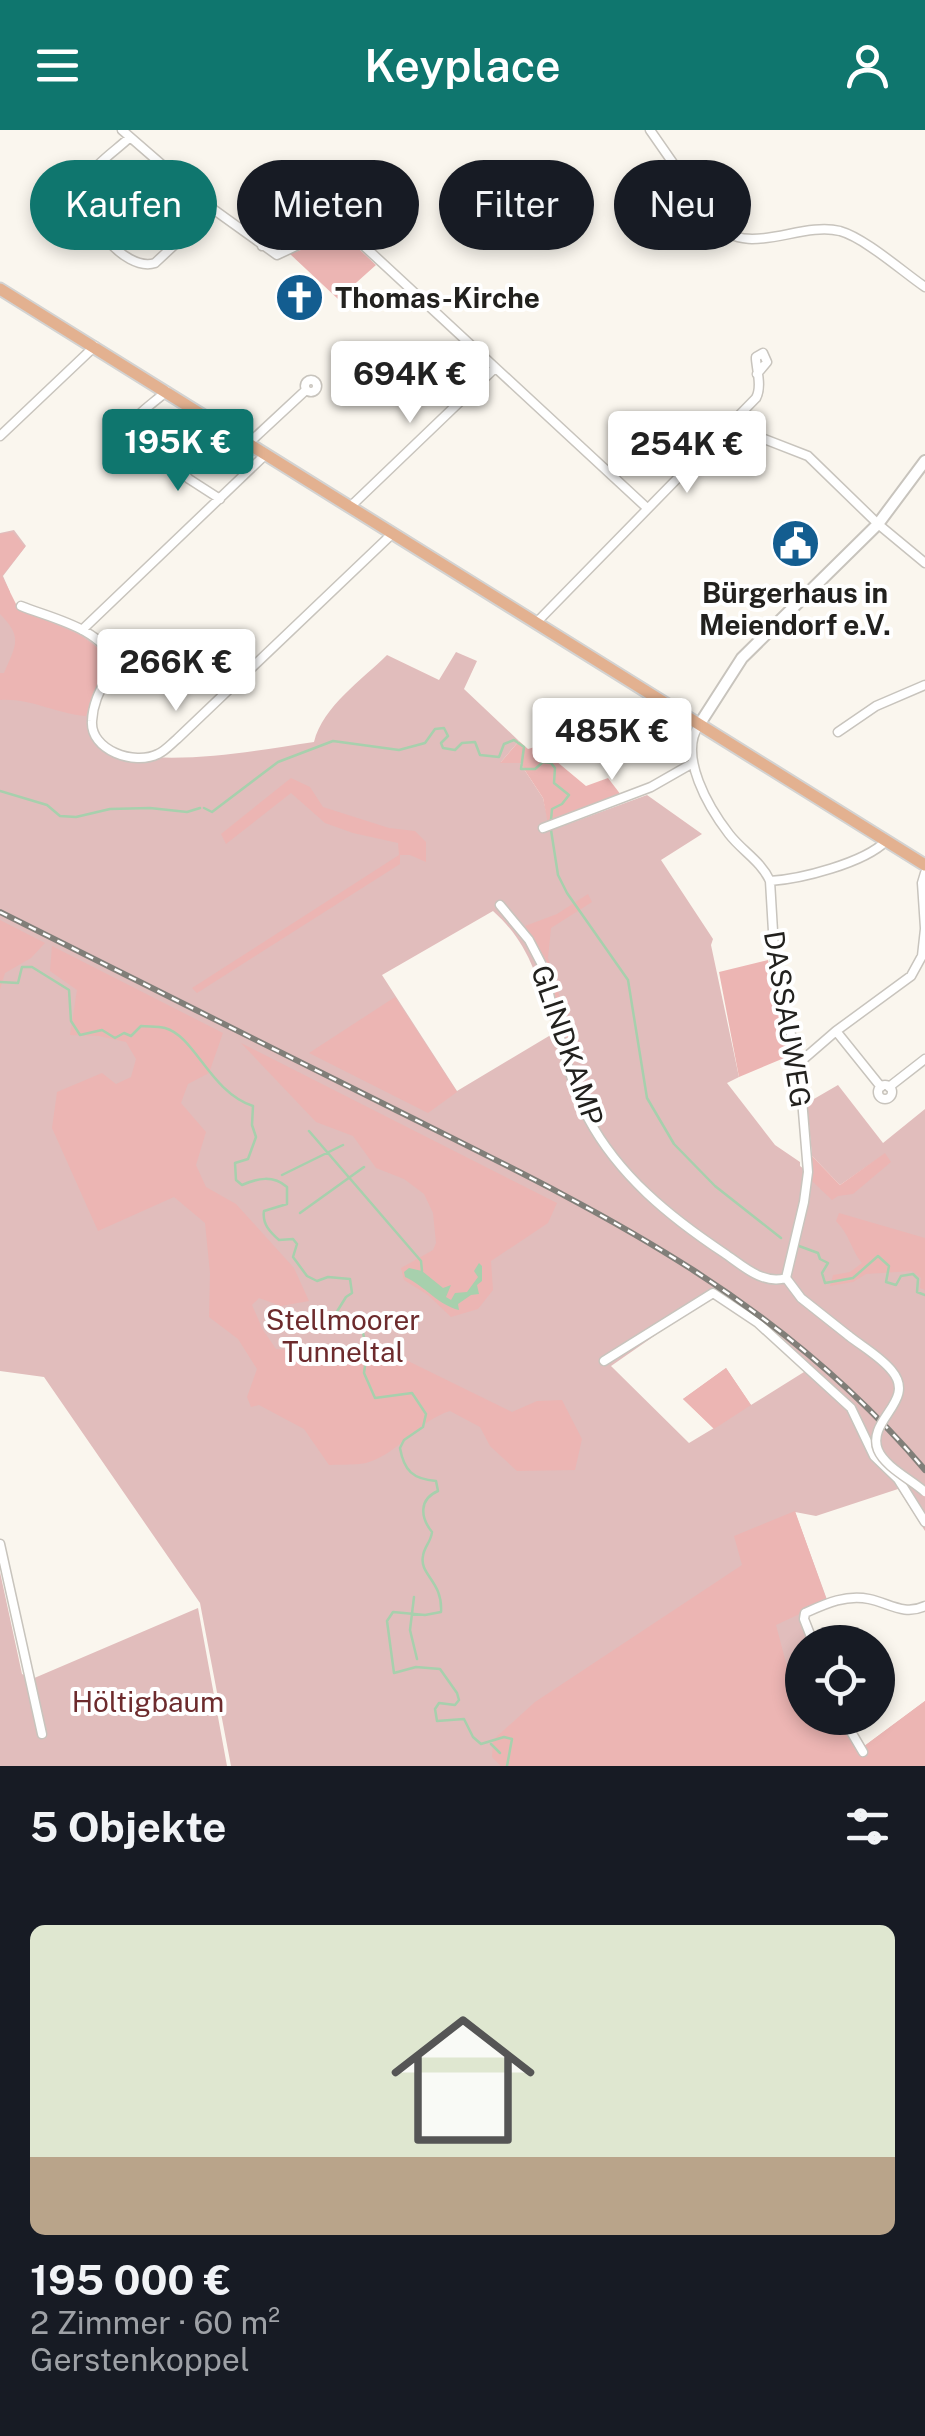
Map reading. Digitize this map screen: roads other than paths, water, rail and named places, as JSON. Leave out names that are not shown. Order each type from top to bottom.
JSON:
[{"type":"main road","points":[[0,288],[921,863]]},
{"type":"street","points":[[122,130],[156,160]]},
{"type":"street","points":[[650,130],[726,235],[742,240],[824,230],[842,232],[925,287]]},
{"type":"street","points":[[106,160],[130,138]]},
{"type":"street","points":[[217,212],[277,255],[330,230],[349,231],[647,508]]},
{"type":"street","points":[[119,250],[144,266],[155,263],[169,250]]},
{"type":"street","points":[[0,436],[96,346]]},
{"type":"street","points":[[350,507],[495,368]]},
{"type":"street","points":[[536,623],[758,395],[757,374]]},
{"type":"street","points":[[248,443],[306,390]]},
{"type":"street","points":[[167,391],[134,419],[133,434],[144,447],[162,454],[189,479],[220,499]]},
{"type":"street","points":[[733,422],[741,430],[808,456],[878,524],[925,562]]},
{"type":"street","points":[[82,630],[266,454]]},
{"type":"street","points":[[886,841],[870,853],[819,872],[770,881],[764,868],[730,835],[693,764],[692,740],[742,658],[878,524],[925,462]]},
{"type":"street","points":[[21,606],[82,630],[108,650],[114,663],[95,698],[91,725],[94,734],[114,753],[151,756],[176,739],[392,534]]},
{"type":"street","points":[[838,732],[876,706],[925,686]]},
{"type":"street","points":[[543,828],[650,787],[693,764]]},
{"type":"street","points":[[921,863],[925,849]]},
{"type":"street","points":[[799,1063],[912,976],[922,956],[925,873]]},
{"type":"street","name":"DASSAUWEG","points":[[770,881],[778,988],[799,1063],[808,1181],[786,1278]]},
{"type":"street","name":"GLINDKAMP","points":[[500,905],[529,940],[540,963],[587,1115],[612,1157],[673,1219],[755,1274],[775,1281],[786,1278]]},
{"type":"street","points":[[836,1031],[885,1087],[925,1059]]},
{"type":"street","points":[[786,1278],[800,1298],[891,1369],[897,1379],[898,1399],[878,1430],[877,1449],[925,1492]]},
{"type":"street","points":[[604,1361],[714,1293],[758,1323],[850,1408],[874,1456],[898,1479],[925,1522]]},
{"type":"street","points":[[0,1544],[42,1734]]},
{"type":"street","points":[[807,1625],[805,1614],[837,1599],[869,1599],[909,1610],[925,1606]]},
{"type":"street","points":[[853,1735],[863,1752]]},
{"type":"waterway","points":[[204,808],[212,812],[278,762],[333,741],[399,750],[425,743],[435,729],[444,728],[448,736],[441,743],[443,748],[455,750],[462,743],[475,742],[480,755],[499,757],[504,744],[514,740],[524,747],[521,769],[551,763],[555,768],[554,783],[569,795],[552,809],[551,820]]},
{"type":"waterway","points":[[0,791],[47,805],[60,816],[76,817],[110,809],[187,812],[200,808]]},
{"type":"waterway","points":[[551,830],[558,875],[567,893],[628,980],[647,1098],[674,1144],[715,1186],[781,1238]]},
{"type":"waterway","points":[[0,982],[18,983],[22,967],[32,967],[69,990],[71,1021],[80,1035],[102,1030],[115,1038],[124,1033],[131,1036],[141,1026],[176,1033],[225,1089],[253,1106],[256,1137],[248,1159],[235,1163],[236,1180],[242,1185],[271,1179],[287,1187],[287,1204],[264,1211],[267,1227],[279,1240],[293,1239],[297,1244],[293,1257],[307,1276],[317,1281],[328,1277],[350,1279],[352,1293],[333,1318],[335,1323],[354,1318],[361,1323],[367,1352],[364,1373],[375,1398],[412,1393],[426,1414],[423,1427],[404,1440],[400,1448],[411,1472],[436,1481],[438,1491],[427,1499],[423,1509],[432,1532],[423,1563],[441,1601],[441,1612],[393,1612],[387,1621],[394,1673],[416,1667],[440,1669],[459,1700],[455,1705],[439,1703],[435,1709],[437,1721],[464,1719],[481,1744],[504,1737],[512,1739],[507,1766]]},
{"type":"waterway","points":[[309,1131],[421,1261],[422,1271]]},
{"type":"waterway","points":[[282,1175],[343,1145]]},
{"type":"waterway","points":[[300,1213],[364,1167]]},
{"type":"waterway","points":[[799,1246],[818,1253],[828,1263],[822,1273],[825,1283],[853,1278],[878,1256],[889,1266],[886,1282],[896,1285],[901,1276],[913,1274],[918,1279],[917,1292],[925,1295]]},
{"type":"waterway","points":[[414,1597],[410,1630],[417,1659]]},
{"type":"waterway","points":[[491,1744],[500,1753]]},
{"type":"railway","points":[[0,912],[539,1182],[678,1260],[807,1353],[867,1408],[925,1470]]},
{"type":"place","name":"Thomas-Kirche","points":[[300,297]]},
{"type":"place","name":"Bürgerhaus in Meiendorf e.V.","points":[[795,544]]},
{"type":"park label","name":"Stellmoorer Tunneltal","points":[[343,1335]]},
{"type":"park label","name":"Höltigbaum","points":[[148,1701]]}]
